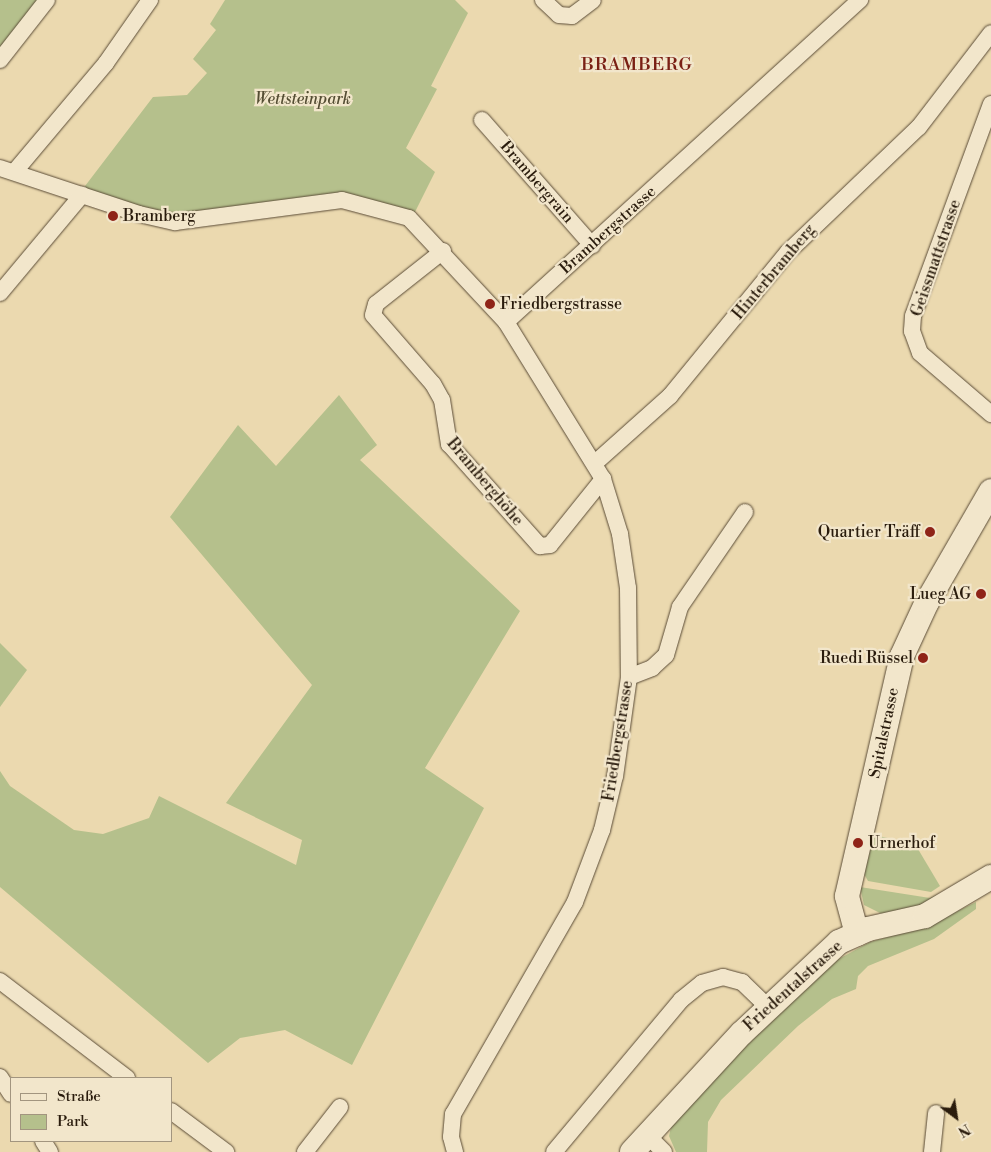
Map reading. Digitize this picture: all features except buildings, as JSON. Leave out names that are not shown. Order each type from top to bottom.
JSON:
[{"type":"main road","name":"Spitalstrasse","points":[[857,934],[847,896],[902,656],[927,602],[991,490]]},
{"type":"main road","name":"Friedentalstrasse","points":[[639,1144],[768,1007],[840,942],[857,934],[925,916],[991,877]]},
{"type":"street","points":[[0,60],[47,0]]},
{"type":"street","points":[[16,170],[106,63],[150,0]]},
{"type":"street","points":[[543,0],[559,15],[572,16],[594,0]]},
{"type":"street","name":"Brambergstrasse","points":[[506,322],[860,0]]},
{"type":"street","name":"Hinterbramberg","points":[[595,463],[670,396],[794,245],[919,128],[991,34]]},
{"type":"street","name":"Geissmattstrasse","points":[[991,104],[913,316],[912,331],[920,353],[991,414]]},
{"type":"street","name":"Brambergrain","points":[[482,120],[592,245]]},
{"type":"street","points":[[0,168],[16,170],[139,214],[188,223],[342,200],[409,218],[443,252],[506,322]]},
{"type":"street","points":[[0,293],[82,195]]},
{"type":"street","name":"Bramberghöhe","points":[[443,252],[376,304],[373,315],[433,384],[442,400],[449,444],[540,546],[550,544],[603,479]]},
{"type":"street","name":"Friedbergstrasse","points":[[455,1152],[451,1138],[453,1114],[582,888],[615,776],[629,677],[628,588],[620,534],[603,479],[595,463],[506,322]]},
{"type":"street","points":[[629,677],[652,668],[666,654],[680,607],[745,512]]},
{"type":"street","points":[[554,1152],[681,1000],[702,983],[723,977],[742,982],[768,1007]]},
{"type":"street","points":[[0,981],[126,1077]]},
{"type":"street","points":[[0,1077],[10,1092]]},
{"type":"street","points":[[305,1152],[340,1107]]},
{"type":"street","points":[[172,1113],[226,1152]]},
{"type":"street","points":[[932,1152],[936,1113]]},
{"type":"street","points":[[639,1144],[664,1152]]},
{"type":"green space","points":[[0,0],[40,0],[0,62]]},
{"type":"green space","name":"Wettsteinpark","points":[[225,0],[455,0],[468,13],[431,86],[437,89],[406,148],[435,172],[413,216],[386,204],[178,217],[82,190],[153,97],[187,95],[207,73],[193,59],[216,30],[210,24]]},
{"type":"green space","points":[[339,395],[377,445],[360,460],[520,611],[425,768],[484,808],[352,1065],[285,1030],[240,1038],[208,1063],[0,887],[0,771],[10,786],[74,830],[103,834],[149,818],[159,796],[296,865],[302,840],[226,803],[312,685],[170,517],[238,425],[276,466]]},
{"type":"green space","points":[[0,643],[27,670],[0,707]]},
{"type":"green space","points":[[874,835],[915,844],[940,886],[931,892],[868,881],[864,874]]},
{"type":"green space","points":[[860,887],[930,898],[944,892],[923,905],[882,914],[864,905]]},
{"type":"green space","points":[[976,902],[976,909],[934,939],[868,966],[858,976],[856,989],[832,999],[798,1026],[721,1100],[708,1122],[707,1152],[676,1152],[669,1136],[672,1123],[771,1018],[837,960],[870,942],[927,926]]},
{"type":"place","name":"Bramberg","points":[[113,216]]},
{"type":"place","name":"Friedbergstrasse","points":[[490,304]]},
{"type":"place","name":"Quartier Träff","points":[[930,532]]},
{"type":"place","name":"Lueg AG","points":[[981,594]]},
{"type":"place","name":"Ruedi Rüssel","points":[[923,658]]},
{"type":"place","name":"Urnerhof","points":[[858,843]]},
{"type":"district","name":"BRAMBERG","points":[[637,65]]}]
